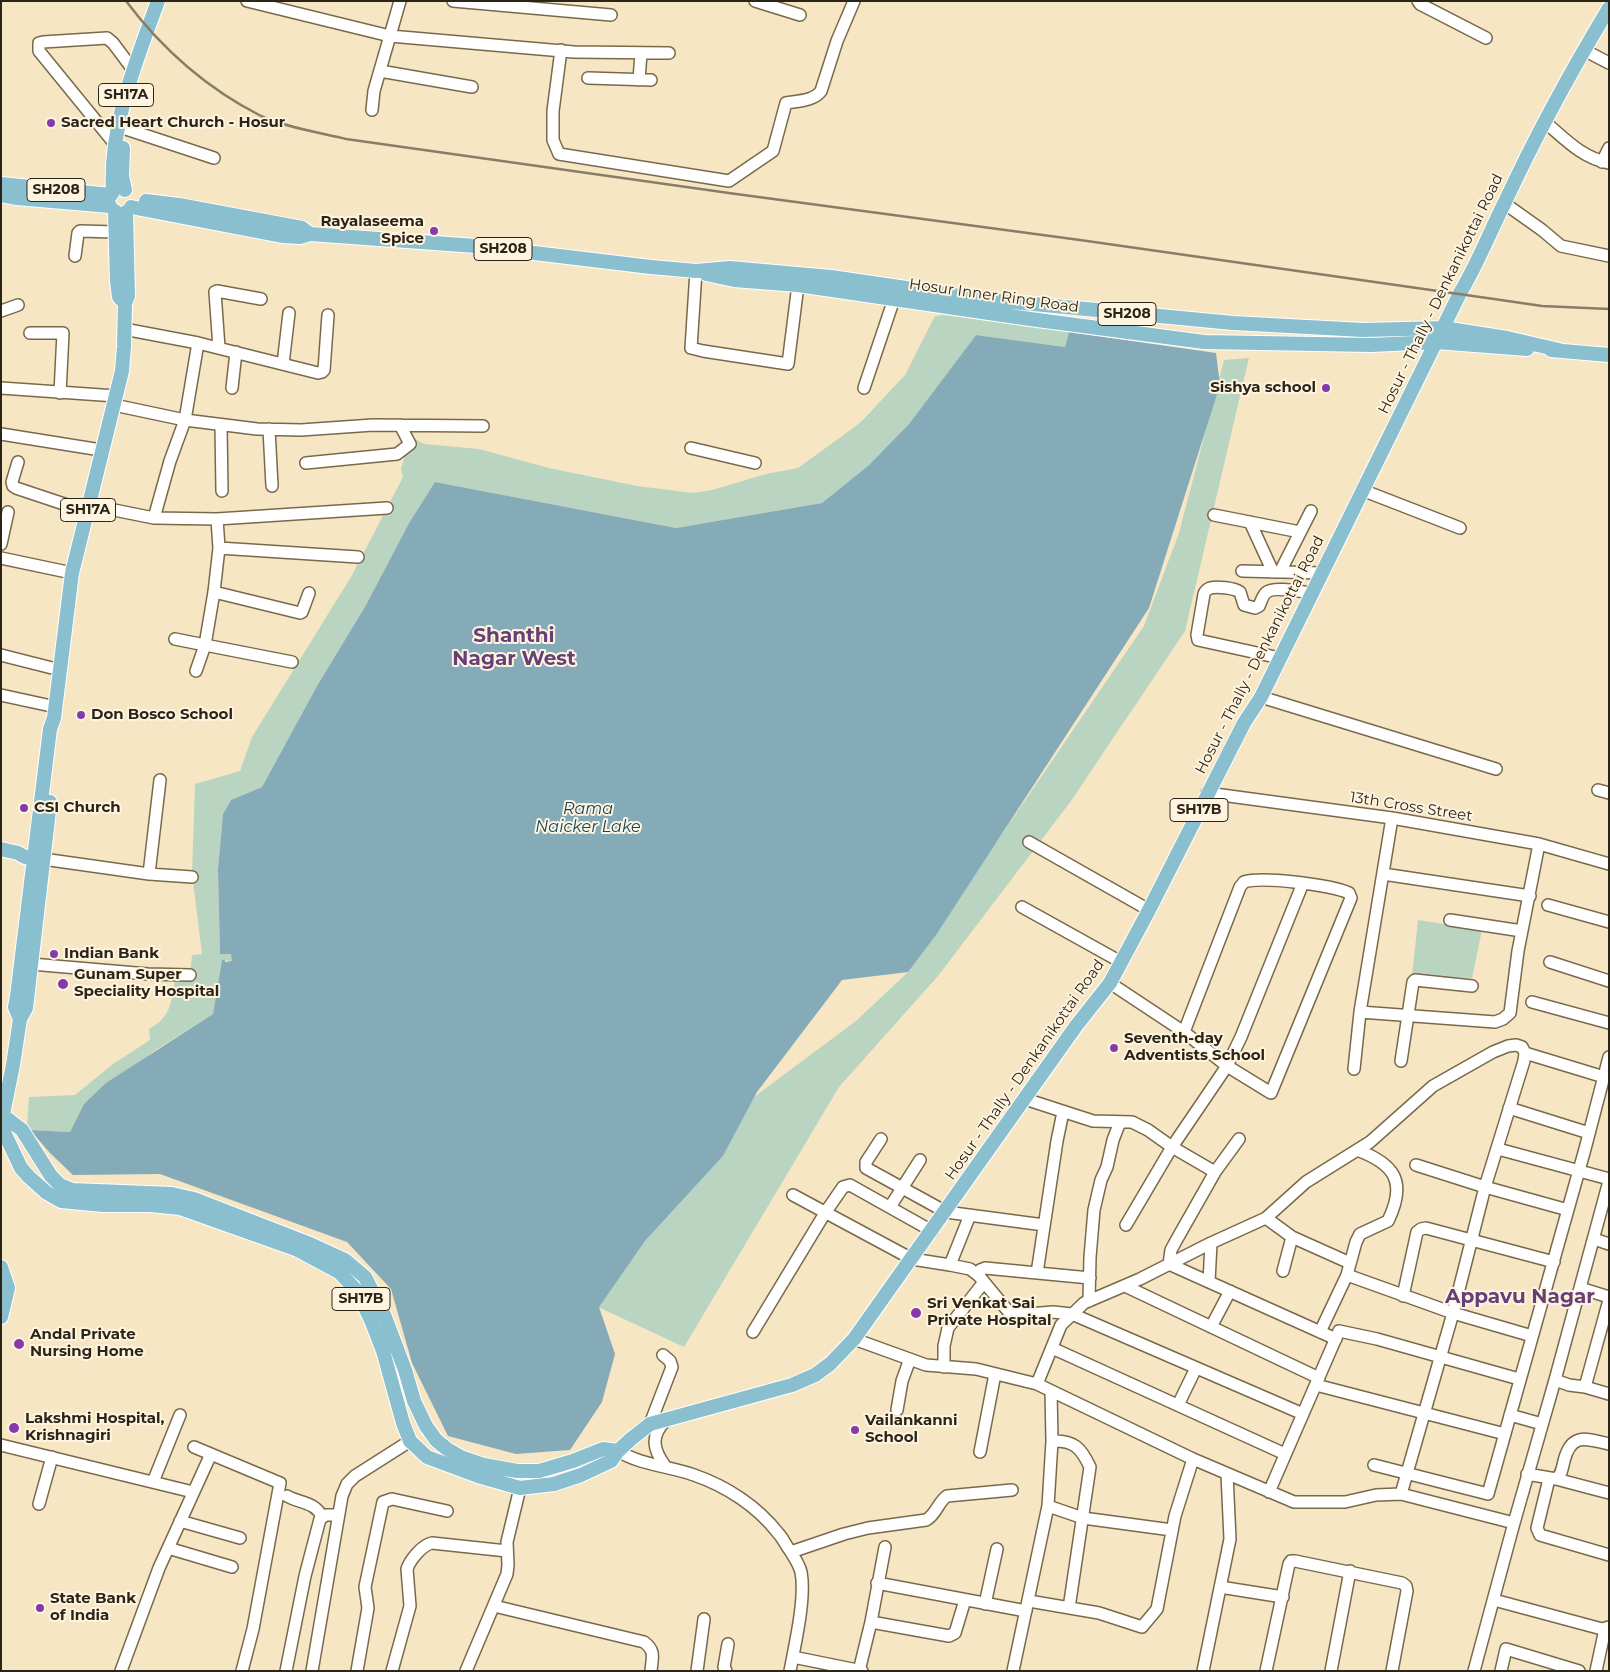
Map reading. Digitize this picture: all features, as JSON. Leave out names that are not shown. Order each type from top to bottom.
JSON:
[{"type":"main road","name":"SH17A","points":[[20,1019],[16,1007],[34,858],[59,730],[55,712],[72,573],[124,358],[125,303],[128,296],[120,202],[112,171],[114,143],[121,112],[158,1]]},
{"type":"main road","name":"SH17A","points":[[125,303],[119,297],[115,232],[120,202],[122,156],[126,129],[140,74],[166,1]]},
{"type":"main road","name":"Hosur - Thally - Denkanikottai Road","points":[[410,1441],[427,1456],[478,1476],[520,1488],[554,1484],[581,1475],[611,1461],[618,1451],[650,1424],[792,1385],[815,1375],[830,1364],[854,1339],[946,1212],[1076,1026],[1110,982],[1149,910],[1244,722],[1260,697],[1280,658],[1545,122],[1609,8]]},
{"type":"main road","name":"Hosur Inner Ring Road","points":[[1,184],[120,202],[282,236],[300,237],[310,234],[476,246],[696,271],[734,280],[798,284],[1030,319],[1204,342],[1371,345],[1436,342],[1609,355]]},
{"type":"main road","name":"Hosur Inner Ring Road","points":[[1,195],[17,198],[120,202]]},
{"type":"main road","name":"Hosur Inner Ring Road","points":[[696,271],[730,268],[822,276],[981,299],[1270,325],[1363,330],[1443,328],[1507,338],[1559,350]]},
{"type":"main road","points":[[1269,343],[1270,325]]},
{"type":"main road","points":[[1,849],[34,858]]},
{"type":"main road","points":[[1,856],[15,860],[34,858]]},
{"type":"main road","name":"SH17A","points":[[4,1124],[20,1019],[26,1008],[30,964],[34,858]]},
{"type":"main road","name":"SH17B","points":[[4,1124],[22,1130],[51,1176],[60,1186],[72,1190],[172,1194],[194,1199],[310,1244],[345,1260],[365,1277],[381,1309],[405,1370],[414,1401],[426,1426],[436,1440],[461,1457],[517,1471],[539,1471],[573,1461],[603,1449],[618,1451]]},
{"type":"main road","name":"SH17B","points":[[4,1124],[21,1168],[37,1186],[46,1193],[61,1200],[103,1204],[151,1204],[180,1208],[298,1250],[339,1272],[357,1291],[371,1320],[410,1441]]},
{"type":"main road","points":[[1,1317],[8,1288],[2,1274]]},
{"type":"street","points":[[248,1],[390,36],[561,50],[669,53]]},
{"type":"street","points":[[372,110],[380,71],[400,1]]},
{"type":"street","points":[[453,1],[611,15]]},
{"type":"street","points":[[755,1],[800,15]]},
{"type":"street","points":[[561,50],[553,111],[553,140],[559,154],[728,181],[773,151],[786,103],[812,98],[821,91],[837,41],[854,1]]},
{"type":"street","points":[[1418,1],[1420,4],[1486,38]]},
{"type":"street","points":[[114,143],[39,51],[38,46],[39,43],[43,42],[107,38],[134,71]]},
{"type":"street","points":[[1584,50],[1609,63]]},
{"type":"street","points":[[638,80],[641,53]]},
{"type":"street","points":[[380,71],[472,88]]},
{"type":"street","points":[[588,78],[651,80]]},
{"type":"street","points":[[1545,122],[1576,150],[1596,161],[1605,162],[1609,148]]},
{"type":"street","points":[[126,129],[214,158]]},
{"type":"street","points":[[1504,203],[1561,246],[1609,256]]},
{"type":"street","points":[[75,256],[78,233],[80,231],[115,232]]},
{"type":"street","points":[[696,271],[690,348],[788,364],[798,284]]},
{"type":"street","points":[[219,348],[215,292],[261,299]]},
{"type":"street","points":[[864,388],[894,299]]},
{"type":"street","points":[[1,311],[18,305]]},
{"type":"street","points":[[283,364],[289,314]]},
{"type":"street","points":[[124,329],[198,343],[318,373],[324,370],[328,315]]},
{"type":"street","points":[[30,332],[63,329],[60,393]]},
{"type":"street","points":[[154,518],[170,461],[185,420],[198,343]]},
{"type":"street","points":[[232,388],[236,352]]},
{"type":"street","points":[[1,388],[115,400],[185,420],[221,426],[269,430],[302,430],[400,424],[482,426]]},
{"type":"street","points":[[306,463],[397,454],[410,444],[400,424]]},
{"type":"street","points":[[221,426],[222,491]]},
{"type":"street","points":[[269,430],[272,486]]},
{"type":"street","points":[[1,434],[101,450]]},
{"type":"street","points":[[691,448],[755,463]]},
{"type":"street","points":[[18,462],[12,482],[16,488],[89,508],[154,518],[217,519],[388,508]]},
{"type":"street","points":[[1362,490],[1460,528]]},
{"type":"street","points":[[1276,572],[1310,511]]},
{"type":"street","points":[[1,544],[8,512]]},
{"type":"street","points":[[1214,515],[1300,532]]},
{"type":"street","points":[[196,671],[205,645],[214,592],[219,548],[217,519]]},
{"type":"street","points":[[1250,522],[1276,572]]},
{"type":"street","points":[[219,548],[358,557]]},
{"type":"street","points":[[1,558],[72,573]]},
{"type":"street","points":[[1242,571],[1322,573]]},
{"type":"street","points":[[1280,658],[1198,640],[1196,636],[1204,594],[1211,588],[1236,590],[1240,592],[1244,605],[1255,608],[1259,606],[1264,595],[1269,590],[1312,593]]},
{"type":"street","points":[[214,592],[300,613],[309,593]]},
{"type":"street","points":[[175,638],[292,662]]},
{"type":"street","points":[[1,655],[60,670]]},
{"type":"street","points":[[1,695],[55,712]]},
{"type":"street","points":[[1260,697],[1496,769]]},
{"type":"street","points":[[149,874],[160,780]]},
{"type":"street","name":"13th Cross Street","points":[[1207,793],[1392,818],[1539,844],[1609,864]]},
{"type":"street","points":[[1354,1069],[1360,1012],[1392,818]]},
{"type":"street","points":[[1029,842],[1149,910]]},
{"type":"street","points":[[1360,1012],[1495,1022],[1503,1019],[1510,1013],[1522,932],[1539,844]]},
{"type":"street","points":[[34,858],[149,874],[192,877]]},
{"type":"street","points":[[1383,874],[1530,896]]},
{"type":"street","points":[[1110,982],[1184,1032],[1227,1066],[1271,1093],[1350,898],[1349,893],[1303,883],[1261,880],[1244,882],[1240,887],[1184,1032]]},
{"type":"street","points":[[1126,1224],[1172,1147],[1227,1066],[1241,1037],[1303,883]]},
{"type":"street","points":[[1548,905],[1609,922]]},
{"type":"street","points":[[1022,908],[1121,962]]},
{"type":"street","points":[[1450,920],[1522,932]]},
{"type":"street","points":[[1550,962],[1609,982]]},
{"type":"street","points":[[30,964],[148,974],[190,975]]},
{"type":"street","points":[[1401,1061],[1413,982],[1415,980],[1472,986]]},
{"type":"street","points":[[1532,1002],[1609,1023]]},
{"type":"street","points":[[1037,1384],[1061,1325],[1084,1303],[1125,1286],[1212,1242],[1266,1218],[1306,1182],[1370,1142],[1433,1086],[1493,1052],[1508,1046],[1522,1047],[1525,1053],[1524,1061],[1486,1188],[1453,1313],[1401,1494]]},
{"type":"street","points":[[1525,1053],[1604,1077]]},
{"type":"street","points":[[1374,1465],[1488,1494],[1519,1379],[1554,1262],[1609,1057]]},
{"type":"street","points":[[1025,1099],[1093,1120],[1132,1122],[1215,1172]]},
{"type":"street","points":[[1509,1108],[1589,1133]]},
{"type":"street","points":[[1037,1273],[1063,1112]]},
{"type":"street","points":[[1089,1301],[1094,1210],[1101,1180],[1107,1167],[1113,1140],[1120,1122]]},
{"type":"street","points":[[881,1139],[866,1162],[865,1165],[868,1170],[946,1212],[1044,1225]]},
{"type":"street","points":[[1169,1264],[1171,1250],[1215,1172],[1240,1139]]},
{"type":"street","points":[[1474,1671],[1609,1180],[1498,1149]]},
{"type":"street","points":[[1320,1332],[1348,1269],[1360,1234],[1388,1221],[1396,1201],[1394,1174],[1384,1163],[1357,1150]]},
{"type":"street","points":[[890,1207],[920,1160]]},
{"type":"street","points":[[1416,1165],[1486,1188],[1568,1210]]},
{"type":"street","points":[[868,1195],[880,1176]]},
{"type":"street","points":[[753,1332],[825,1213],[843,1187],[850,1186],[932,1231]]},
{"type":"street","points":[[793,1195],[912,1259],[950,1264],[970,1269],[982,1279],[1008,1311],[1029,1314],[1053,1312],[1072,1314],[1303,1414]]},
{"type":"street","points":[[950,1264],[970,1216]]},
{"type":"street","points":[[1266,1218],[1292,1238],[1348,1269],[1403,1296],[1532,1336]]},
{"type":"street","points":[[1403,1296],[1417,1232],[1421,1229],[1426,1228],[1554,1262]]},
{"type":"street","points":[[1284,1271],[1292,1238]]},
{"type":"street","points":[[1594,1239],[1609,1244]]},
{"type":"street","points":[[1209,1282],[1212,1242]]},
{"type":"street","points":[[1169,1264],[1336,1339]]},
{"type":"street","points":[[944,1367],[944,1346],[948,1328],[982,1279],[980,1270],[985,1268],[1090,1278]]},
{"type":"street","points":[[1125,1286],[1317,1381],[1424,1413],[1505,1434]]},
{"type":"street","points":[[1580,1288],[1609,1298],[1603,1344],[1585,1387]]},
{"type":"street","points":[[1211,1327],[1230,1291]]},
{"type":"street","points":[[1269,1492],[1339,1331],[1346,1331],[1440,1356],[1519,1379]]},
{"type":"street","points":[[854,1339],[926,1365],[976,1370],[1037,1384],[1193,1459],[1294,1502],[1345,1502],[1376,1495],[1401,1494],[1514,1523]]},
{"type":"street","points":[[1052,1348],[1285,1454]]},
{"type":"street","points":[[650,1424],[672,1367],[670,1361],[663,1355]]},
{"type":"street","points":[[897,1410],[902,1381],[910,1359]]},
{"type":"street","points":[[1178,1405],[1196,1368]]},
{"type":"street","points":[[980,1452],[995,1374]]},
{"type":"street","points":[[1555,1380],[1609,1394]]},
{"type":"street","points":[[1013,1671],[1048,1506],[1052,1440],[1051,1391]]},
{"type":"street","points":[[153,1482],[180,1415]]},
{"type":"street","points":[[1510,1415],[1542,1424]]},
{"type":"street","points":[[665,1466],[657,1452],[655,1437],[658,1428],[666,1420]]},
{"type":"street","points":[[1609,1444],[1583,1439],[1572,1442],[1567,1450],[1561,1474],[1552,1479],[1537,1528],[1537,1533],[1540,1535],[1609,1555]]},
{"type":"street","points":[[1052,1440],[1065,1440],[1074,1445],[1084,1453],[1090,1467],[1069,1608]]},
{"type":"street","points":[[312,1671],[338,1515],[347,1484],[355,1476],[410,1441]]},
{"type":"street","points":[[1,1445],[194,1492]]},
{"type":"street","points":[[194,1447],[280,1483],[253,1629],[242,1671]]},
{"type":"street","points":[[618,1451],[640,1461],[665,1466],[713,1481],[765,1518],[780,1534],[796,1560],[802,1583],[802,1596],[790,1671]]},
{"type":"street","points":[[120,1671],[152,1584],[211,1454]]},
{"type":"street","points":[[39,1504],[52,1457]]},
{"type":"street","points":[[877,1583],[985,1604],[1069,1608],[1099,1613],[1142,1626],[1157,1609],[1174,1516],[1193,1459]]},
{"type":"street","points":[[1203,1671],[1230,1539],[1228,1474]]},
{"type":"street","points":[[1527,1474],[1609,1493]]},
{"type":"street","points":[[466,1671],[507,1574],[507,1546],[520,1488]]},
{"type":"street","points":[[791,1552],[868,1528],[926,1520],[931,1518],[943,1498],[947,1496],[1012,1490]]},
{"type":"street","points":[[287,1496],[317,1508],[322,1517]]},
{"type":"street","points":[[357,1671],[368,1608],[365,1587],[382,1502],[392,1499],[447,1511]]},
{"type":"street","points":[[1048,1506],[1083,1518],[1172,1530]]},
{"type":"street","points":[[286,1671],[304,1576],[320,1519],[326,1515],[338,1515]]},
{"type":"street","points":[[180,1522],[240,1538]]},
{"type":"street","points":[[392,1671],[410,1606],[408,1565],[426,1545],[432,1543],[507,1546]]},
{"type":"street","points":[[793,1657],[860,1671],[885,1547]]},
{"type":"street","points":[[168,1548],[232,1567]]},
{"type":"street","points":[[985,1604],[997,1549]]},
{"type":"street","points":[[1266,1671],[1291,1561],[1402,1583],[1406,1586],[1407,1591],[1392,1671]]},
{"type":"street","points":[[1331,1671],[1350,1572]]},
{"type":"street","points":[[1220,1587],[1283,1597]]},
{"type":"street","points":[[871,1622],[950,1636],[955,1633],[965,1600]]},
{"type":"street","points":[[1494,1600],[1607,1628],[1596,1671]]},
{"type":"street","points":[[494,1606],[644,1642],[650,1647],[653,1654],[651,1671]]},
{"type":"street","points":[[696,1671],[704,1620]]},
{"type":"street","points":[[726,1671],[724,1667],[728,1644]]},
{"type":"street","points":[[1501,1671],[1506,1649],[1579,1671]]},
{"type":"green space","points":[[944,315],[1069,332],[1065,347],[976,335],[909,424],[869,465],[822,503],[676,528],[435,482],[409,523],[366,605],[317,686],[262,787],[231,800],[223,814],[218,869],[220,954],[232,954],[232,961],[222,960],[213,1014],[154,1051],[84,1104],[70,1132],[30,1130],[27,1128],[29,1097],[75,1095],[113,1064],[150,1040],[149,1029],[163,1019],[170,1006],[176,975],[190,975],[192,955],[202,954],[192,873],[195,784],[240,771],[252,737],[351,577],[403,477],[401,469],[408,446],[415,439],[424,444],[479,449],[549,468],[637,486],[693,493],[712,490],[766,474],[798,468],[849,431],[862,421],[905,375],[935,316]]},
{"type":"green space","points":[[1249,358],[1185,631],[1071,801],[938,976],[839,1087],[684,1347],[598,1307],[645,1241],[723,1156],[754,1097],[856,1021],[908,972],[1144,626],[1179,533],[1224,360]]},
{"type":"green space","points":[[1418,920],[1482,930],[1472,978],[1412,976]]},
{"type":"water","name":"Rama Naicker Lake","points":[[1069,332],[1216,353],[1220,385],[1149,608],[936,935],[908,972],[842,980],[757,1092],[723,1156],[645,1241],[599,1307],[615,1354],[602,1402],[570,1450],[516,1454],[448,1436],[412,1363],[391,1289],[347,1242],[160,1174],[73,1175],[30,1130],[70,1132],[84,1104],[106,1083],[213,1014],[222,960],[225,960],[225,962],[232,961],[231,954],[220,954],[218,869],[223,814],[231,800],[262,787],[317,686],[366,605],[409,523],[435,482],[676,528],[822,503],[869,465],[909,424],[976,335],[1065,347]]},
{"type":"railway","points":[[126,1],[155,35],[187,66],[241,105],[261,116],[280,123],[346,139],[1542,306],[1609,309]]},
{"type":"place","name":"Sacred Heart Church - Hosur","points":[[51,123]]},
{"type":"place","name":"Rayalaseema Spice","points":[[434,231]]},
{"type":"place","name":"Sishya school","points":[[1326,388]]},
{"type":"place","name":"Don Bosco School","points":[[81,715]]},
{"type":"place","name":"CSI Church","points":[[24,808]]},
{"type":"place","name":"Indian Bank","points":[[54,954]]},
{"type":"place","name":"Gunam Super Speciality Hospital","points":[[63,984]]},
{"type":"place","name":"Seventh-day Adventists School","points":[[1114,1048]]},
{"type":"place","name":"Sri Venkat Sai Private Hospital","points":[[916,1313]]},
{"type":"place","name":"Andal Private Nursing Home","points":[[19,1344]]},
{"type":"place","name":"Lakshmi Hospital, Krishnagiri","points":[[14,1428]]},
{"type":"place","name":"Vailankanni School","points":[[855,1430]]},
{"type":"place","name":"State Bank of India","points":[[40,1608]]},
{"type":"district","name":"Shanthi Nagar West","points":[[514,648]]},
{"type":"district","name":"Appavu Nagar","points":[[1520,1297]]}]
